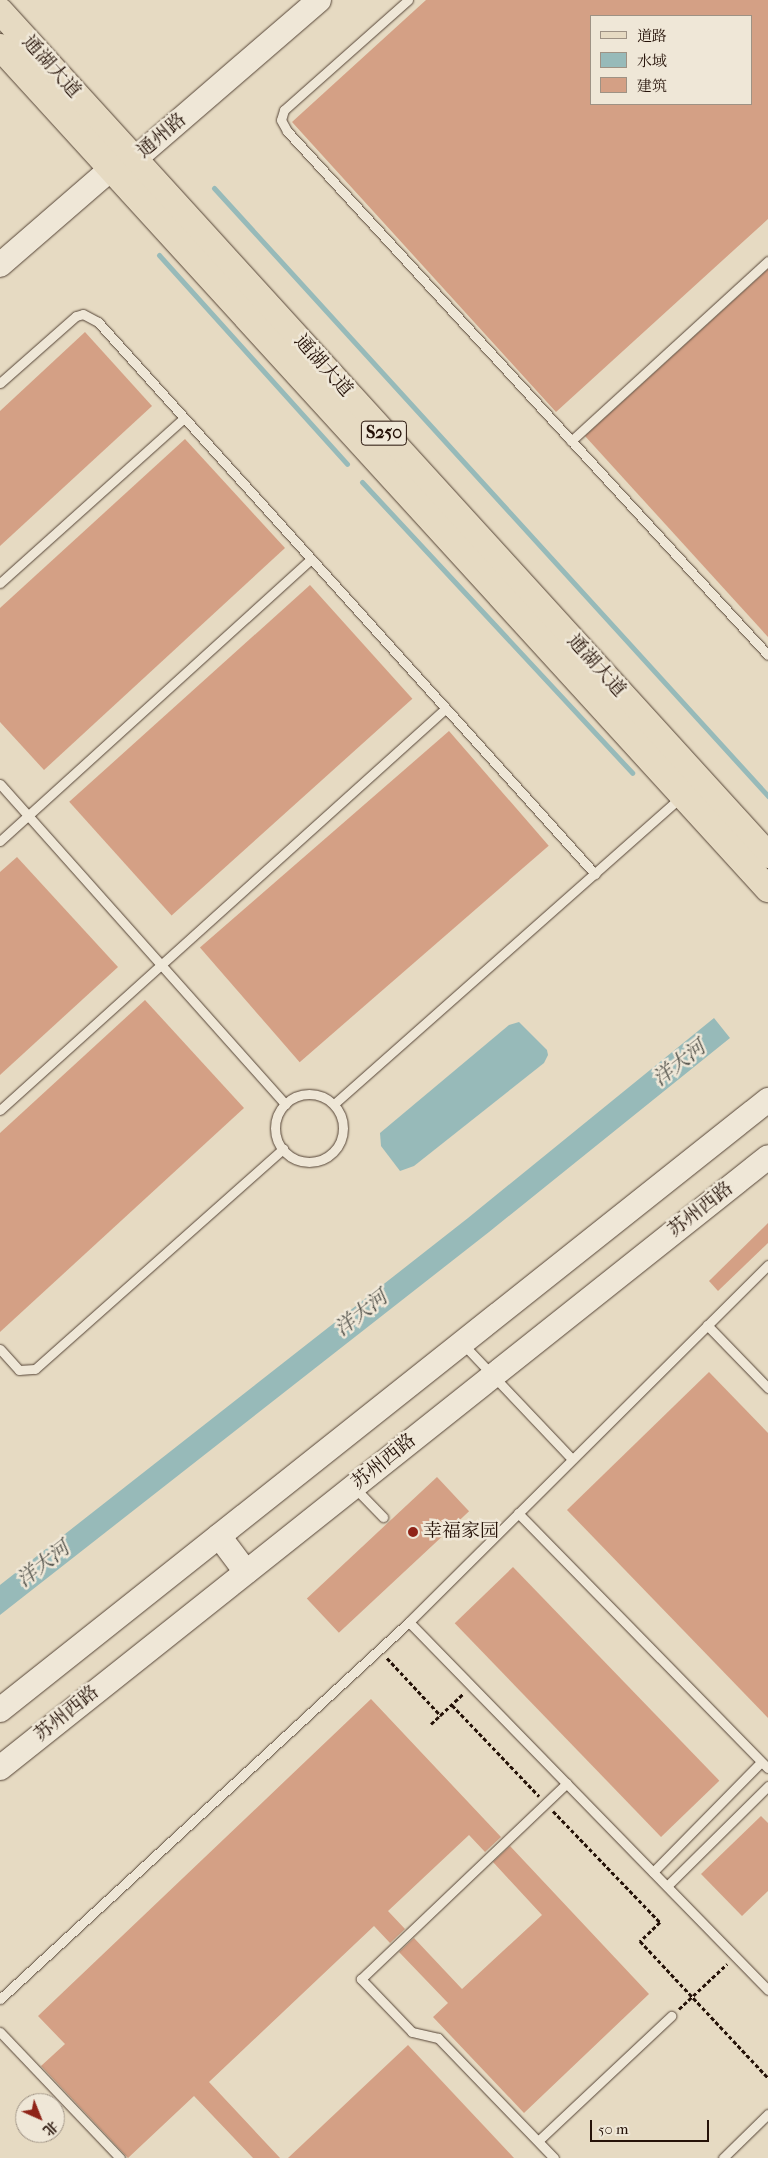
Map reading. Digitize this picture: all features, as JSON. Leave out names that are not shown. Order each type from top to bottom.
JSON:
[{"type":"main road","name":"通州路","points":[[0,265],[112,170],[135,160],[319,0]]},
{"type":"main road","name":"通湖大道","points":[[0,11],[135,160],[691,788],[768,889]]},
{"type":"main road","name":"通湖大道","points":[[0,47],[112,170],[691,788],[768,854]]},
{"type":"main road","points":[[3,1701],[219,1536],[768,1100]]},
{"type":"main road","name":"苏州西路","points":[[0,1768],[768,1157]]},
{"type":"main road","points":[[219,1536],[246,1572]]},
{"type":"lane","points":[[408,0],[284,110],[281,120],[300,145],[768,655]]},
{"type":"lane","points":[[571,441],[768,261]]},
{"type":"lane","points":[[0,383],[76,316],[84,314],[98,322],[595,874]]},
{"type":"lane","points":[[0,583],[184,418]]},
{"type":"lane","points":[[0,841],[311,559]]},
{"type":"lane","points":[[0,1110],[446,708]]},
{"type":"lane","points":[[0,784],[285,1104]]},
{"type":"lane","points":[[334,1104],[691,788]]},
{"type":"lane","points":[[315,1094],[334,1104],[344,1125],[338,1147],[330,1156],[308,1163],[297,1160],[283,1149],[276,1135],[275,1124],[285,1104],[294,1098],[315,1094]]},
{"type":"lane","points":[[0,1349],[19,1370],[35,1370],[283,1149]]},
{"type":"lane","points":[[0,1999],[409,1622],[768,1265]]},
{"type":"lane","points":[[707,1325],[768,1388]]},
{"type":"lane","points":[[462,1343],[572,1459]]},
{"type":"lane","points":[[354,1486],[383,1517]]},
{"type":"lane","points":[[518,1513],[765,1765],[653,1872]]},
{"type":"lane","points":[[409,1622],[768,1990]]},
{"type":"lane","points":[[554,2158],[438,2038],[412,2032],[361,1979],[567,1784]]},
{"type":"lane","points":[[667,1886],[768,1786]]},
{"type":"lane","points":[[538,2141],[671,2016]]},
{"type":"lane","points":[[0,2032],[120,2158]]},
{"type":"lane","points":[[723,2158],[768,2114]]},
{"type":"path","points":[[379,1650],[441,1716]]},
{"type":"path","points":[[432,1724],[471,1686]]},
{"type":"path","points":[[452,1705],[660,1922],[640,1941],[768,2078]]},
{"type":"path","points":[[671,2016],[735,1956]]},
{"type":"water","name":"洋大河","points":[[714,1018],[730,1038],[489,1232],[0,1615],[0,1585],[468,1218]]},
{"type":"water","points":[[519,1022],[547,1050],[548,1055],[544,1063],[414,1166],[400,1171],[381,1146],[380,1133],[509,1025]]},
{"type":"building","points":[[426,0],[768,0],[768,219],[556,412],[292,122]]},
{"type":"building","points":[[768,269],[768,637],[585,436]]},
{"type":"building","points":[[85,332],[152,406],[0,546],[0,411]]},
{"type":"building","points":[[185,439],[285,548],[44,770],[0,722],[0,608]]},
{"type":"building","points":[[310,585],[412,699],[172,915],[69,802]]},
{"type":"building","points":[[449,731],[549,846],[300,1062],[200,947]]},
{"type":"building","points":[[17,857],[118,967],[0,1075],[0,872]]},
{"type":"building","points":[[145,1000],[244,1108],[0,1332],[0,1133]]},
{"type":"building","points":[[768,1223],[768,1243],[718,1291],[709,1281]]},
{"type":"building","points":[[709,1372],[768,1433],[768,1718],[567,1510]]},
{"type":"building","name":"幸福家园","points":[[437,1477],[469,1511],[339,1633],[307,1598]]},
{"type":"building","points":[[513,1567],[719,1781],[661,1837],[455,1623]]},
{"type":"building","points":[[371,1699],[501,1837],[485,1852],[469,1835],[388,1911],[405,1929],[390,1943],[374,1926],[209,2082],[280,2158],[253,2158],[194,2096],[128,2158],[41,2066],[65,2044],[38,2016]]},
{"type":"building","points":[[761,1816],[768,1823],[768,1891],[742,1916],[701,1874]]},
{"type":"building","points":[[510,1846],[649,1994],[524,2113],[433,2017],[448,2003],[399,1952],[414,1938],[462,1989],[542,1915],[493,1862]]},
{"type":"building","points":[[408,2045],[514,2158],[288,2158]]},
{"type":"waterway","points":[[214,188],[768,796]]},
{"type":"waterway","points":[[159,255],[347,464]]},
{"type":"waterway","points":[[362,482],[632,773]]},
{"type":"place","name":"幸福家园","points":[[413,1532]]}]
